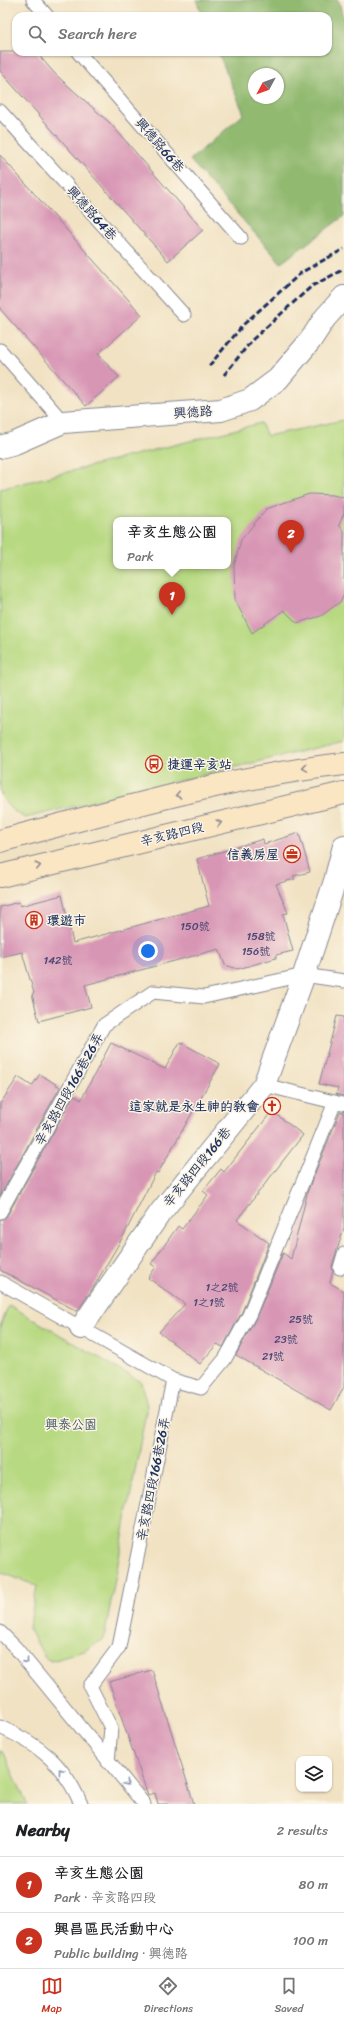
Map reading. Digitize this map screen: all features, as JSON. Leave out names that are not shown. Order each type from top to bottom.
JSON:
[{"type":"main road","points":[[0,841],[163,798],[305,768],[344,764]]},
{"type":"main road","name":"辛亥路四段","points":[[0,876],[344,793]]},
{"type":"street","name":"興德路","points":[[0,447],[15,443],[63,422],[221,410],[250,400],[278,379],[310,341],[325,318],[344,297]]},
{"type":"street","name":"辛亥路四段166巷","points":[[81,1328],[160,1213],[264,1085],[304,975],[335,881],[344,846]]},
{"type":"lane","points":[[33,0],[44,12]]},
{"type":"lane","name":"興德路66巷","points":[[82,56],[241,238]]},
{"type":"lane","name":"興德路64巷","points":[[0,111],[184,315]]},
{"type":"lane","points":[[0,350],[63,422]]},
{"type":"lane","points":[[304,975],[344,981]]},
{"type":"lane","name":"辛亥路四段166巷26弄","points":[[0,1212],[104,1025],[153,992],[204,996],[304,975]]},
{"type":"lane","points":[[0,1282],[173,1380],[201,1388],[225,1359],[249,1315],[340,1103],[264,1085]]},
{"type":"lane","points":[[340,1268],[344,1254]]},
{"type":"lane","name":"辛亥路四段166巷26弄","points":[[108,1762],[111,1728],[90,1686],[119,1647],[173,1380]]},
{"type":"lane","points":[[0,1632],[15,1647],[144,1804]]},
{"type":"lane","points":[[0,1727],[25,1739],[39,1748],[55,1763],[72,1785],[81,1804]]},
{"type":"green space","points":[[196,0],[338,0],[344,21],[344,216],[281,263],[190,160],[244,114],[220,56],[332,56],[332,12],[201,12]]},
{"type":"green space","points":[[344,420],[344,741],[25,818],[7,804],[0,791],[0,489],[261,423],[267,436]]},
{"type":"green space","name":"興泰公園","points":[[9,1305],[141,1382],[147,1406],[104,1639],[84,1651],[52,1661],[45,1658],[29,1628],[37,1586],[0,1572],[0,1326]]},
{"type":"green space","points":[[0,1751],[4,1753],[27,1804],[0,1804]]},
{"type":"building","points":[[0,52],[12,52],[12,56],[39,56],[56,75],[110,123],[203,230],[168,261],[0,71]]},
{"type":"building","points":[[0,155],[142,315],[98,354],[119,377],[86,406],[0,309]]},
{"type":"building","points":[[309,494],[333,495],[344,498],[344,513],[339,525],[344,531],[344,595],[340,602],[321,616],[297,623],[284,610],[252,633],[235,600],[234,566],[241,540],[266,509]]},
{"type":"building","points":[[299,833],[310,872],[293,876],[295,879],[276,884],[288,913],[283,914],[293,951],[276,955],[276,958],[238,969],[225,965],[219,949],[85,985],[91,1007],[39,1021],[32,994],[34,993],[22,952],[0,957],[0,907],[19,902],[20,906],[62,895],[73,943],[209,906],[197,859],[263,839],[264,844]]},
{"type":"building","points":[[337,1016],[344,1017],[344,1096],[336,1094],[338,1088],[319,1084]]},
{"type":"building","points":[[180,1042],[220,1064],[158,1173],[156,1172],[125,1233],[93,1288],[77,1311],[0,1270],[0,1220],[7,1216],[74,1095],[81,1100],[111,1043],[165,1069]]},
{"type":"building","points":[[40,1074],[60,1087],[0,1196],[0,1104],[18,1077],[32,1086]]},
{"type":"building","points":[[272,1111],[303,1135],[237,1220],[269,1243],[242,1312],[223,1347],[217,1344],[200,1364],[159,1332],[185,1304],[148,1278],[156,1267],[151,1264],[178,1226],[182,1229],[208,1195],[203,1191],[221,1169],[224,1172]]},
{"type":"building","points":[[340,1112],[344,1112],[344,1228],[332,1266],[333,1271],[330,1283],[344,1291],[344,1387],[331,1410],[236,1355],[256,1318],[283,1253],[291,1259],[308,1190]]},
{"type":"building","points":[[152,1670],[194,1804],[158,1804],[155,1793],[148,1795],[109,1682]]},
{"type":"railway","points":[[209,366],[244,324],[302,272],[344,249]]},
{"type":"railway","points":[[224,375],[253,339],[312,286],[344,269]]},
{"type":"place","name":"興昌區民活動中心","points":[[291,553]]},
{"type":"place","name":"辛亥生態公園","points":[[172,615]]},
{"type":"place","name":"捷運辛亥站","points":[[154,764]]},
{"type":"place","name":"信義房屋","points":[[292,854]]},
{"type":"place","name":"環遊市","points":[[34,920]]},
{"type":"place","name":"這家就是永生神的教會","points":[[272,1106]]}]
